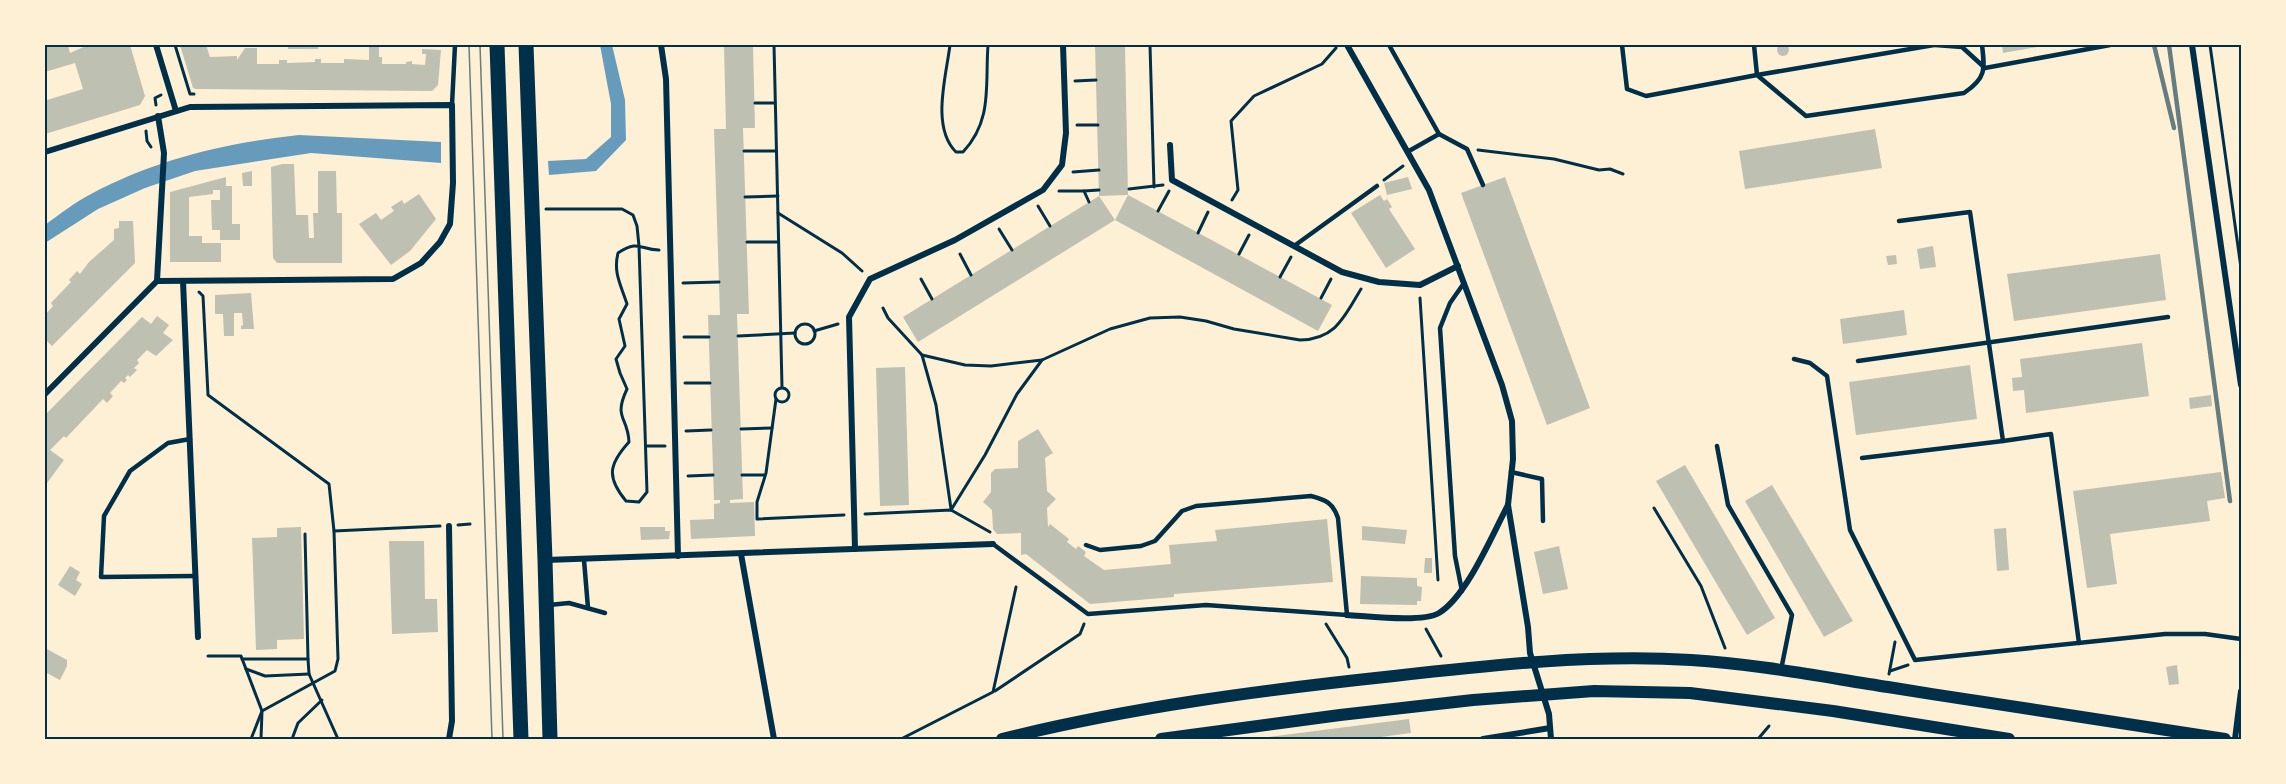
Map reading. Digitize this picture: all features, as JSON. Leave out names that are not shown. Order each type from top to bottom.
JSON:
[{"type":"main road","points":[[497,45],[521,739]]},
{"type":"main road","points":[[526,45],[550,739]]},
{"type":"main road","points":[[1002,739],[1187,701],[1337,682],[1533,662],[1641,658],[1693,660],[1781,671],[2225,739]]},
{"type":"main road","points":[[1161,739],[1541,690],[1690,693],[1833,711],[2009,739]]},
{"type":"street","points":[[156,45],[176,111]]},
{"type":"street","points":[[661,45],[666,79],[678,556]]},
{"type":"street","points":[[855,549],[849,317],[870,279],[955,240],[1043,190],[1062,165],[1066,133],[1063,45]]},
{"type":"street","points":[[1347,45],[1429,190],[1505,394],[1512,422],[1508,505],[1533,662],[1549,714],[1551,739]]},
{"type":"street","points":[[2192,45],[2241,385]]},
{"type":"street","points":[[45,152],[190,107],[452,105],[453,183],[450,224],[440,242],[421,263],[393,279],[157,281]]},
{"type":"street","points":[[45,394],[157,281],[164,153],[158,116]]},
{"type":"street","points":[[1170,145],[1172,180],[1342,272],[1379,282],[1420,285],[1458,266]]},
{"type":"street","points":[[183,280],[198,637]]},
{"type":"street","points":[[1347,615],[1406,619],[1438,614],[1462,591],[1508,505]]},
{"type":"street","points":[[448,739],[452,721],[449,526]]},
{"type":"street","points":[[545,560],[993,544]]},
{"type":"street","points":[[741,554],[774,739]]},
{"type":"street","points":[[2235,739],[2241,691]]},
{"type":"street","points":[[1483,739],[1550,728]]},
{"type":"lane","points":[[452,105],[455,45]]},
{"type":"lane","points":[[1389,45],[1439,134],[1467,149],[1483,185]]},
{"type":"lane","points":[[1622,45],[1627,89],[1646,96],[1934,45],[1962,47],[1985,68]]},
{"type":"lane","points":[[1754,45],[1757,75],[1806,116],[1964,93],[1979,82],[1985,68],[1982,45]]},
{"type":"lane","points":[[1985,68],[2110,45]]},
{"type":"lane","points":[[1409,151],[1439,134]]},
{"type":"lane","points":[[1294,246],[1377,186]]},
{"type":"lane","points":[[1899,221],[1970,212],[2003,441]]},
{"type":"lane","points":[[1462,591],[1455,556],[1440,328],[1450,303],[1464,283]]},
{"type":"lane","points":[[1858,361],[2168,317]]},
{"type":"lane","points":[[1794,359],[1810,363],[1827,376],[1850,530],[1915,660],[2165,634],[2205,634],[2241,639]]},
{"type":"lane","points":[[1862,458],[2051,434],[2079,643]]},
{"type":"lane","points":[[190,439],[168,443],[130,471],[104,516],[101,577],[195,576]]},
{"type":"lane","points":[[1717,446],[1728,505],[1792,615],[1781,671]]},
{"type":"lane","points":[[1511,472],[1542,479],[1543,521]]},
{"type":"lane","points":[[993,544],[1088,614],[1206,605],[1347,615],[1338,518],[1335,509],[1328,501],[1311,496],[1196,506],[1182,511],[1155,541],[1141,546],[1100,550],[1086,545]]},
{"type":"lane","points":[[584,560],[588,608]]},
{"type":"lane","points":[[546,605],[569,603],[605,613]]},
{"type":"path","points":[[175,45],[188,88]]},
{"type":"path","points":[[774,45],[782,387]]},
{"type":"path","points":[[950,45],[942,112],[949,145],[956,152],[963,152],[972,143],[982,122],[987,91],[988,45]]},
{"type":"path","points":[[1150,45],[1154,187]]},
{"type":"path","points":[[2210,45],[2241,268]]},
{"type":"path","points":[[1238,190],[1231,121],[1254,96],[1322,64],[1335,47],[1341,58]]},
{"type":"path","points":[[1075,81],[1096,80]]},
{"type":"path","points":[[755,104],[775,104]]},
{"type":"path","points":[[145,121],[147,141],[154,155]]},
{"type":"path","points":[[1077,125],[1098,125]]},
{"type":"path","points":[[1467,149],[1554,159],[1599,170],[1610,169],[1623,174]]},
{"type":"path","points":[[744,151],[777,151]]},
{"type":"path","points":[[1377,186],[1403,166]]},
{"type":"path","points":[[1073,172],[1099,170]]},
{"type":"path","points":[[1129,189],[1160,186],[1172,180]]},
{"type":"path","points":[[1059,191],[1099,190]]},
{"type":"path","points":[[1158,211],[1170,190]]},
{"type":"path","points":[[1084,191],[1089,202]]},
{"type":"path","points":[[745,197],[778,196]]},
{"type":"path","points":[[1038,206],[1050,226]]},
{"type":"path","points":[[546,209],[621,209],[633,215],[638,226],[639,246],[647,492],[639,502],[626,501],[618,492],[613,480],[612,466],[629,442],[629,435],[620,413],[620,405],[627,389],[616,359],[625,346],[619,319],[627,304],[616,276],[615,264],[618,253],[628,246],[639,246],[654,250],[670,250]]},
{"type":"path","points":[[1198,232],[1209,210]]},
{"type":"path","points":[[778,213],[842,253],[870,279]]},
{"type":"path","points":[[999,229],[1012,250]]},
{"type":"path","points":[[1239,254],[1250,233]]},
{"type":"path","points":[[747,242],[779,242]]},
{"type":"path","points":[[960,254],[971,275]]},
{"type":"path","points":[[1280,277],[1292,255]]},
{"type":"path","points":[[1321,298],[1332,277]]},
{"type":"path","points":[[921,279],[932,299]]},
{"type":"path","points":[[183,280],[203,296],[208,395],[329,484],[334,531],[338,659],[335,670],[262,711],[251,739]]},
{"type":"path","points":[[683,283],[719,282]]},
{"type":"path","points":[[922,355],[965,365],[992,366],[1042,360],[1110,328],[1150,318],[1180,317],[1289,339],[1315,340],[1330,333],[1341,321],[1361,289]]},
{"type":"path","points":[[1420,298],[1438,580]]},
{"type":"path","points":[[883,308],[888,318],[922,355],[936,405],[951,510]]},
{"type":"path","points":[[814,331],[849,320]]},
{"type":"path","points":[[810,326],[814,331],[813,339],[805,344],[797,340],[795,333],[798,327],[810,326]]},
{"type":"path","points":[[738,336],[795,333]]},
{"type":"path","points":[[684,337],[709,337]]},
{"type":"path","points":[[951,510],[985,455],[1017,394],[1042,360]]},
{"type":"path","points":[[685,383],[710,383]]},
{"type":"path","points":[[782,387],[775,392],[776,399],[765,475],[757,502],[757,519],[845,515]]},
{"type":"path","points":[[776,399],[783,402],[789,398],[788,391],[782,387]]},
{"type":"path","points":[[741,429],[772,428]]},
{"type":"path","points":[[686,431],[711,430]]},
{"type":"path","points":[[687,477],[713,475]]},
{"type":"path","points":[[742,475],[765,475]]},
{"type":"path","points":[[1654,508],[1701,586],[1730,665]]},
{"type":"path","points":[[860,514],[951,510],[996,536]]},
{"type":"path","points":[[334,531],[470,524]]},
{"type":"path","points":[[305,534],[309,674],[338,739]]},
{"type":"path","points":[[993,692],[1016,587]]},
{"type":"path","points":[[902,739],[993,692],[1080,634],[1088,614]]},
{"type":"path","points":[[1418,617],[1441,656]]},
{"type":"path","points":[[1325,623],[1347,658],[1349,667]]},
{"type":"path","points":[[1898,624],[1889,673],[1912,664],[1915,660]]},
{"type":"path","points":[[208,656],[241,656],[262,711],[261,739]]},
{"type":"path","points":[[242,659],[308,659]]},
{"type":"path","points":[[246,669],[266,676],[309,674]]},
{"type":"path","points":[[292,739],[298,723],[322,700]]},
{"type":"path","points":[[1758,739],[1769,726]]},
{"type":"water","points":[[600,45],[612,45],[625,100],[626,140],[596,171],[549,175],[548,161],[586,159],[611,137],[611,104]]},
{"type":"water","points":[[299,135],[441,142],[441,163],[311,153],[195,171],[145,188],[98,209],[45,243],[45,225],[91,194],[141,171],[192,154]]},
{"type":"building","points":[[1785,44],[1789,50],[1785,56],[1781,56],[1777,48]]},
{"type":"building","points":[[45,45],[68,45],[70,53],[88,45],[130,45],[145,96],[140,105],[45,134],[45,95],[47,100],[83,89],[75,63],[45,72]]},
{"type":"building","points":[[180,45],[206,45],[210,57],[237,56],[237,60],[245,48],[257,48],[257,64],[279,64],[279,60],[287,60],[287,63],[315,62],[315,59],[321,59],[321,63],[344,63],[344,59],[369,60],[369,45],[379,45],[379,57],[382,57],[382,64],[406,64],[412,61],[412,64],[425,65],[426,54],[422,54],[422,49],[441,50],[438,85],[432,91],[196,89],[193,88]]},
{"type":"building","points":[[288,45],[318,45],[318,49],[288,49]]},
{"type":"building","points":[[724,45],[753,45],[755,128],[743,128],[749,314],[737,314],[743,499],[730,500],[730,503],[754,502],[755,536],[691,539],[690,520],[714,519],[714,504],[720,503],[720,500],[714,500],[708,315],[720,315],[714,129],[726,129]]},
{"type":"building","points":[[1095,45],[1125,45],[1128,195],[1099,196]]},
{"type":"building","points":[[2002,45],[2043,45],[2043,46],[2003,53]]},
{"type":"building","points":[[1875,129],[1882,168],[1745,189],[1739,151]]},
{"type":"building","points":[[294,164],[296,215],[308,215],[309,238],[314,238],[313,213],[318,213],[318,171],[336,171],[337,213],[342,213],[342,263],[277,263],[273,258],[271,167]]},
{"type":"building","points":[[252,171],[252,186],[243,186],[242,173]]},
{"type":"building","points":[[226,177],[226,186],[232,186],[232,224],[240,224],[240,240],[220,240],[220,230],[212,230],[211,200],[220,200],[220,190],[213,190],[213,194],[189,197],[189,236],[202,236],[202,243],[221,243],[221,262],[170,262],[170,192]]},
{"type":"building","points":[[1408,177],[1412,189],[1387,195],[1384,183]]},
{"type":"building","points":[[1505,177],[1590,408],[1547,425],[1461,193]]},
{"type":"building","points":[[419,194],[436,219],[410,251],[391,265],[359,224],[376,213],[381,220],[394,211],[391,207],[402,200],[404,204]]},
{"type":"building","points":[[1128,195],[1332,305],[1318,331],[1115,220]]},
{"type":"building","points":[[1380,195],[1384,201],[1387,199],[1392,207],[1389,209],[1415,249],[1386,268],[1351,213]]},
{"type":"building","points":[[1099,196],[1115,220],[918,342],[903,317]]},
{"type":"building","points":[[119,221],[133,221],[135,263],[52,346],[45,339],[45,315],[53,306],[51,303],[71,282],[69,280],[77,271],[80,274],[89,262],[114,240],[114,229],[119,228]]},
{"type":"building","points":[[1933,246],[1936,267],[1920,269],[1917,249]]},
{"type":"building","points":[[2160,254],[2166,300],[2014,321],[2007,274]]},
{"type":"building","points":[[1896,255],[1897,264],[1888,265],[1886,256]]},
{"type":"building","points":[[251,293],[254,329],[241,329],[242,313],[234,313],[234,336],[224,336],[223,314],[215,314],[215,295]]},
{"type":"building","points":[[1904,310],[1907,335],[1843,344],[1840,319]]},
{"type":"building","points":[[157,316],[169,325],[163,333],[173,340],[156,356],[147,350],[137,360],[139,363],[134,368],[137,370],[130,377],[128,375],[124,383],[121,381],[110,393],[113,396],[107,403],[103,399],[66,438],[64,436],[50,450],[64,460],[47,483],[45,481],[45,415],[142,317],[151,324]]},
{"type":"building","points":[[2142,343],[2149,396],[2026,413],[2024,390],[2013,391],[2012,378],[2022,377],[2020,359]]},
{"type":"building","points":[[1970,365],[1977,419],[1856,435],[1849,382]]},
{"type":"building","points":[[905,367],[909,505],[880,506],[876,368]]},
{"type":"building","points":[[2211,395],[2212,406],[2190,409],[2189,398]]},
{"type":"building","points":[[1038,429],[1053,453],[1045,458],[1047,491],[1056,499],[1047,508],[1048,527],[1050,524],[1069,539],[1067,542],[1076,549],[1078,546],[1086,552],[1084,556],[1104,570],[1171,564],[1169,545],[1217,541],[1215,530],[1327,519],[1333,582],[1174,594],[1174,597],[1090,604],[1026,554],[1021,555],[1021,533],[997,534],[993,529],[992,510],[983,502],[991,492],[991,473],[995,469],[1018,468],[1018,441]]},
{"type":"building","points":[[1685,465],[1775,618],[1747,635],[1656,481]]},
{"type":"building","points":[[2221,472],[2225,498],[2207,501],[2210,521],[2110,534],[2117,584],[2087,588],[2073,491]]},
{"type":"building","points":[[1772,485],[1853,621],[1824,637],[1745,501]]},
{"type":"building","points":[[1362,526],[1407,530],[1405,544],[1362,540]]},
{"type":"building","points":[[301,527],[304,639],[277,640],[277,649],[256,650],[252,538],[277,537],[277,528]]},
{"type":"building","points":[[640,527],[665,527],[665,531],[670,531],[669,539],[641,540]]},
{"type":"building","points":[[2006,528],[2009,570],[1997,571],[1994,529]]},
{"type":"building","points":[[389,541],[424,541],[425,599],[437,599],[438,632],[392,634]]},
{"type":"building","points":[[1559,546],[1568,589],[1543,594],[1534,552]]},
{"type":"building","points":[[1425,558],[1432,558],[1432,573],[1424,573]]},
{"type":"building","points":[[70,566],[80,572],[76,580],[82,584],[75,596],[58,585]]},
{"type":"building","points":[[1361,576],[1417,578],[1417,586],[1422,587],[1421,601],[1417,601],[1417,605],[1360,604]]},
{"type":"building","points":[[45,648],[67,660],[67,666],[60,680],[45,672]]},
{"type":"building","points":[[2177,665],[2179,684],[2169,685],[2166,667]]},
{"type":"building","points":[[1409,719],[1411,733],[1367,739],[1268,739],[1268,737]]},
{"type":"tram line","points":[[469,45],[492,739]]},
{"type":"tram line","points":[[480,45],[503,739]]},
{"type":"railway","points":[[2154,45],[2174,128]]},
{"type":"railway","points":[[2169,45],[2230,501]]}]
